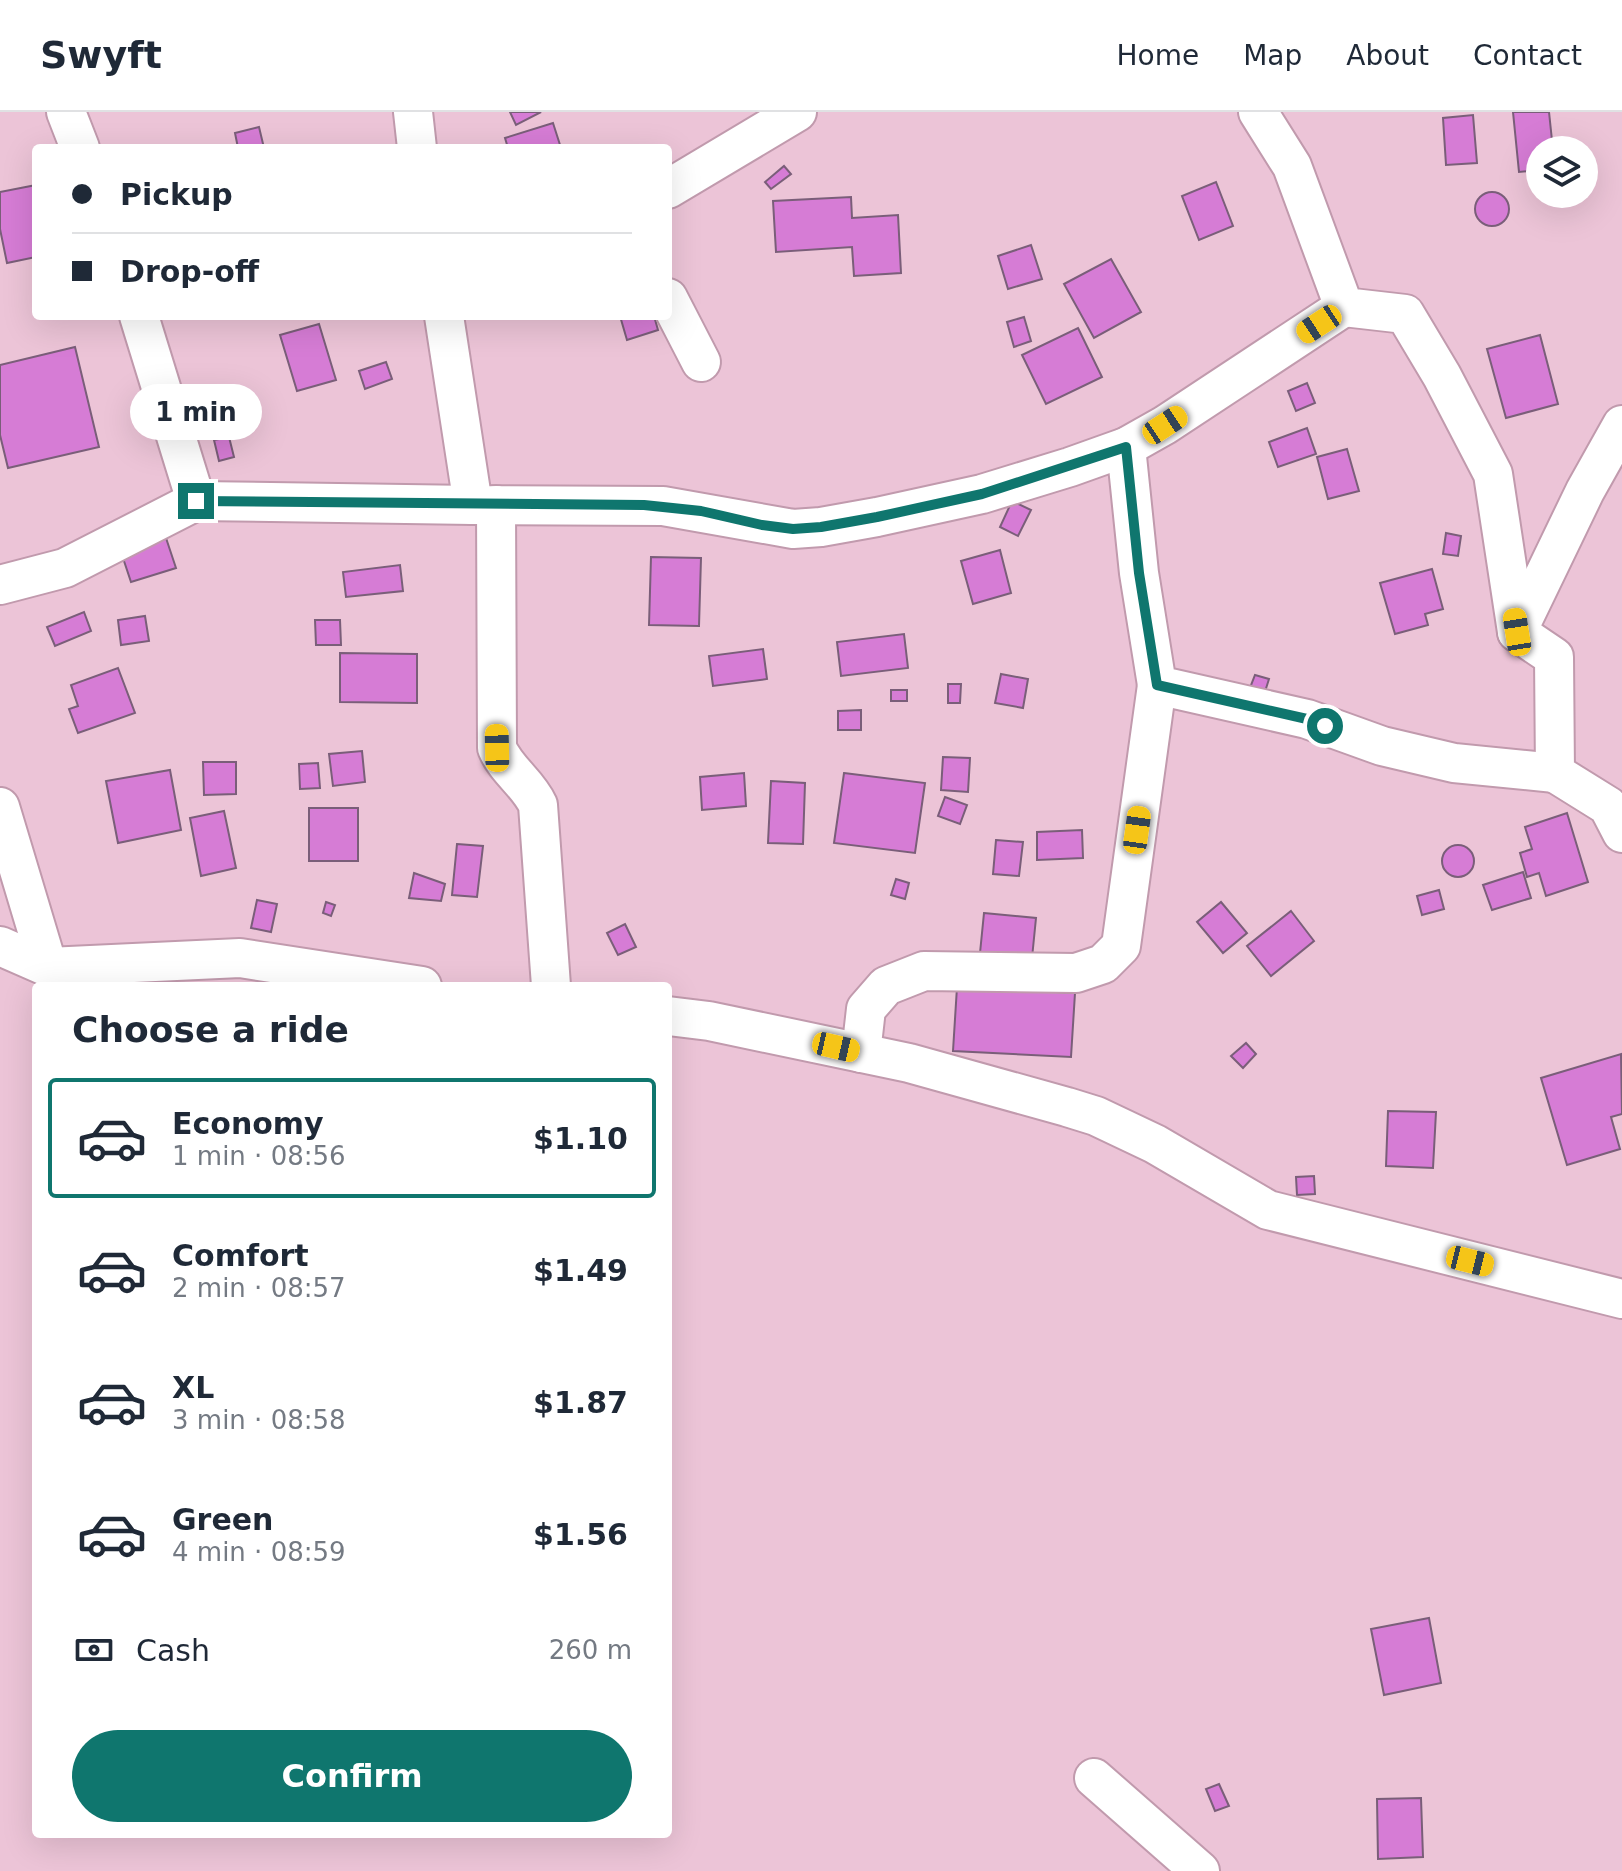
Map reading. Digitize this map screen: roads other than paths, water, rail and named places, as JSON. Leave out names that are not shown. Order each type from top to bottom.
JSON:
[{"type":"street","points":[[66,112],[78,144]]},
{"type":"street","points":[[413,112],[417,144]]},
{"type":"street","points":[[672,187],[797,112]]},
{"type":"street","points":[[1258,112],[1292,166],[1344,307]]},
{"type":"street","points":[[672,306],[701,362]]},
{"type":"street","points":[[0,585],[65,568],[196,501],[663,506],[793,529],[877,517],[982,494],[1126,447],[1165,425],[1344,307],[1405,314],[1442,376],[1493,474],[1517,632],[1554,657],[1555,773]]},
{"type":"street","points":[[140,320],[196,501]]},
{"type":"street","points":[[445,320],[485,505],[497,748],[505,765],[531,790],[538,805],[551,982]]},
{"type":"street","points":[[1517,632],[1585,491],[1622,425]]},
{"type":"street","points":[[861,1053],[866,1009],[886,986],[924,971],[1076,973],[1103,964],[1121,946],[1157,685],[1139,573],[1126,447]]},
{"type":"street","points":[[1157,685],[1307,719],[1382,746],[1454,763],[1555,773],[1617,814]]},
{"type":"street","points":[[0,807],[48,967]]},
{"type":"street","points":[[0,946],[48,967],[240,958],[396,982]]},
{"type":"street","points":[[672,1016],[709,1021],[909,1063],[1096,1116],[1155,1144],[1247,1200],[1287,1216],[1622,1299]]},
{"type":"street","points":[[1094,1778],[1200,1871]]}]
